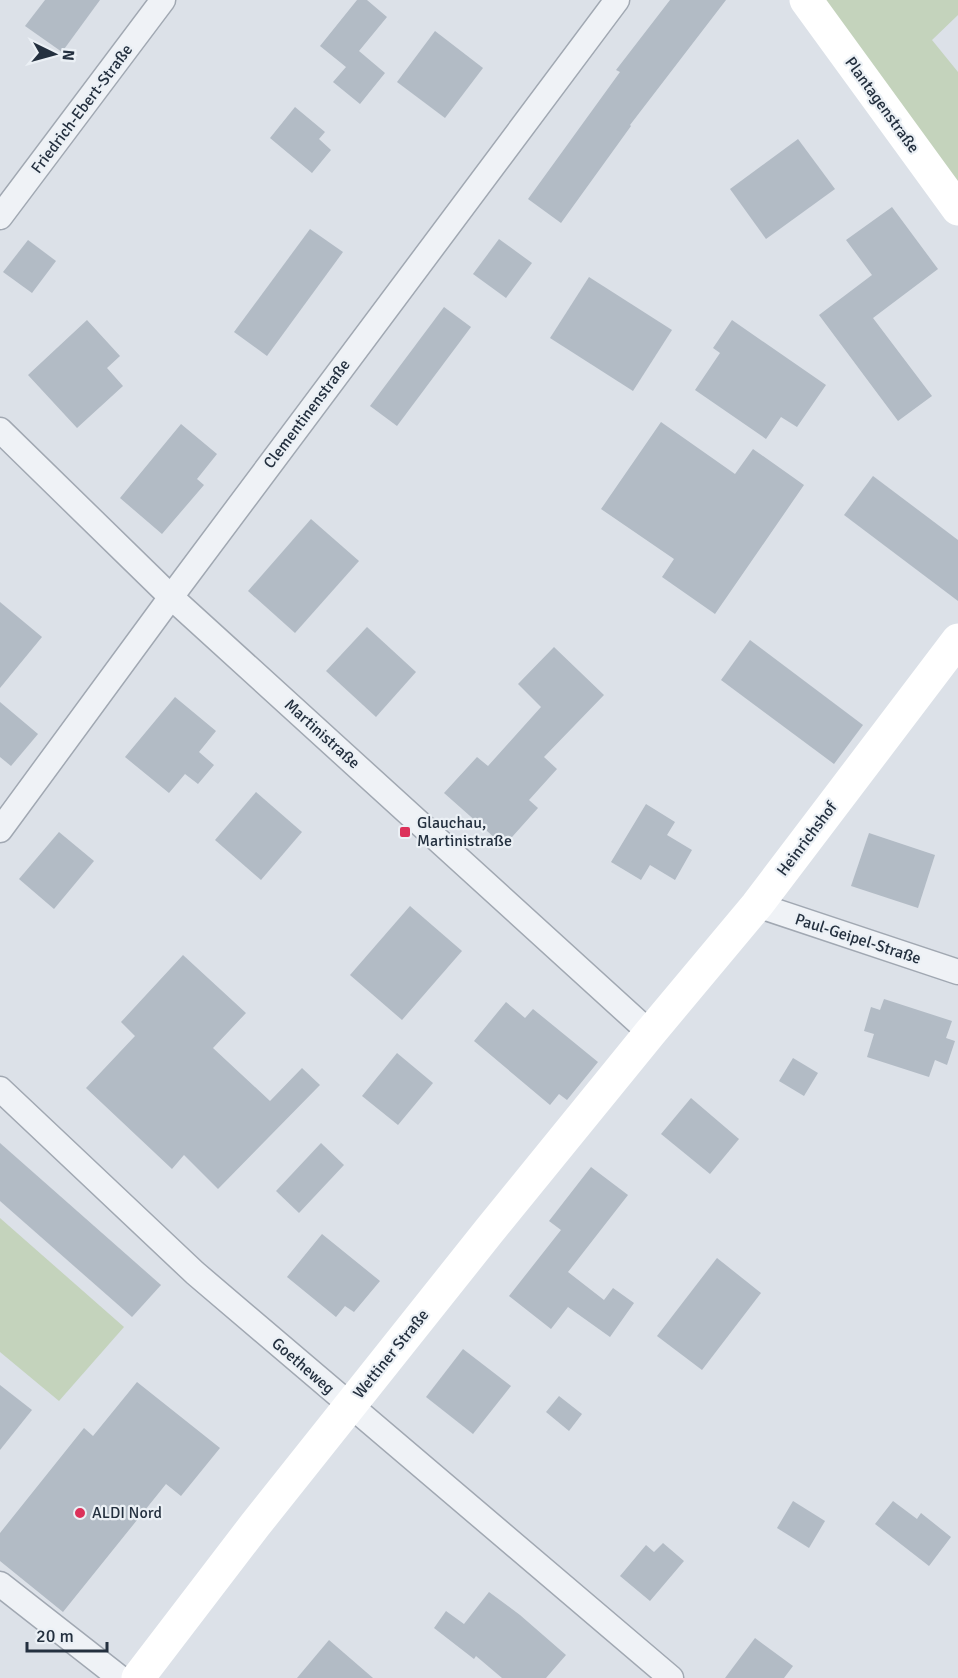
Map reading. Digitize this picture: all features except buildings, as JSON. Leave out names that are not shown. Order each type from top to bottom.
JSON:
[{"type":"street","name":"Friedrich-Ebert-Straße","points":[[0,218],[163,0]]},
{"type":"street","name":"Clementinenstraße","points":[[0,830],[617,0]]},
{"type":"street","name":"Plantagenstraße","points":[[806,0],[958,209]]},
{"type":"street","name":"Martinistraße","points":[[0,430],[171,597],[650,1033]]},
{"type":"street","name":"Heinrichshof","points":[[650,1033],[757,905],[958,640]]},
{"type":"street","name":"Paul-Geipel-Straße","points":[[757,905],[958,972]]},
{"type":"street","name":"Wettiner Straße","points":[[138,1678],[255,1525],[650,1033]]},
{"type":"street","name":"Goetheweg","points":[[0,1089],[195,1274],[671,1678]]},
{"type":"street","points":[[0,1584],[120,1678]]},
{"type":"green space","points":[[822,0],[958,0],[958,15],[932,40],[958,72],[958,209]]},
{"type":"green space","points":[[0,1218],[124,1327],[59,1401],[0,1352]]},
{"type":"place","name":"Glauchau, Martinistraße","points":[[405,832]]},
{"type":"place","name":"ALDI Nord","points":[[80,1513]]}]
